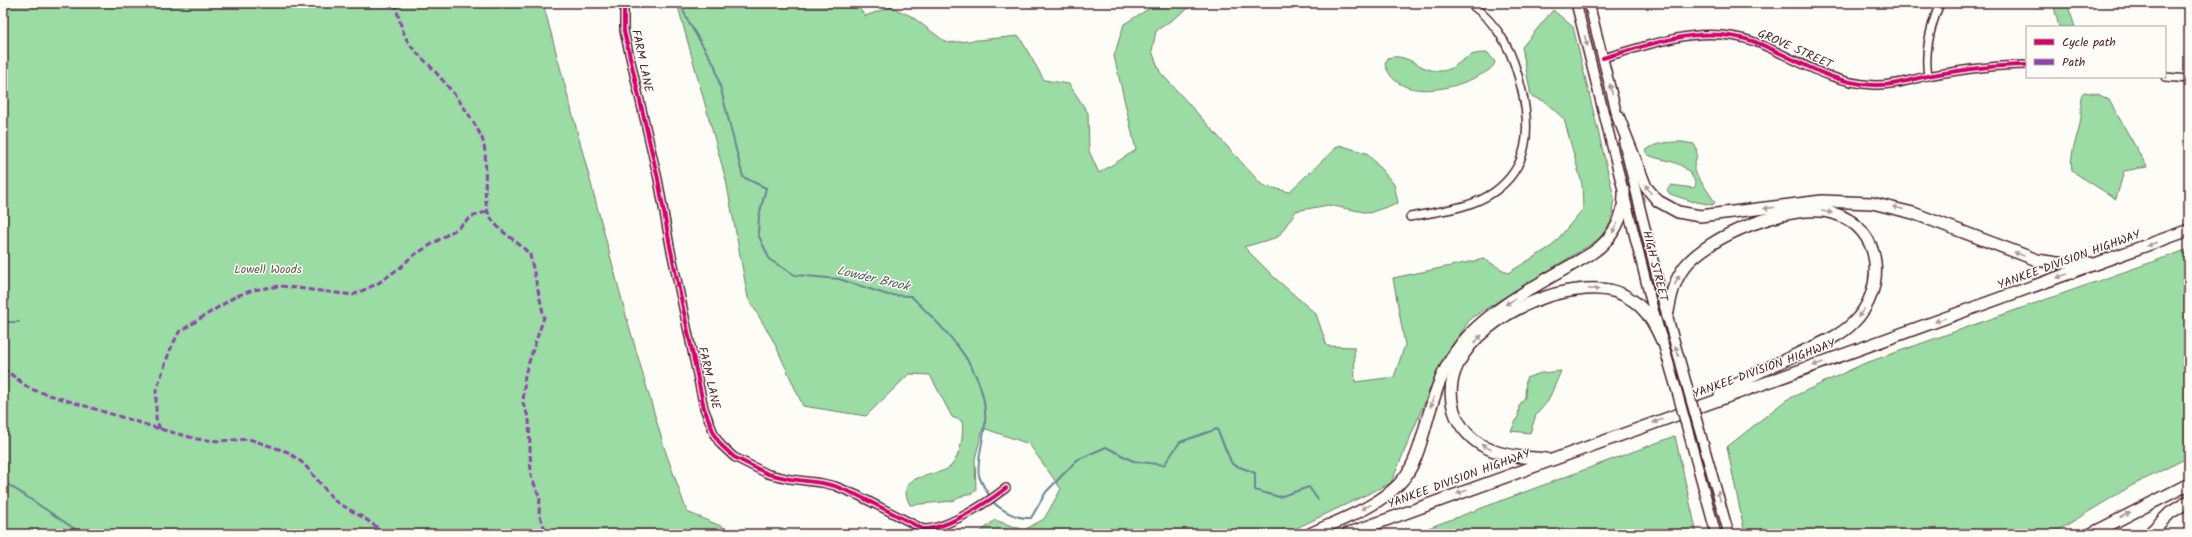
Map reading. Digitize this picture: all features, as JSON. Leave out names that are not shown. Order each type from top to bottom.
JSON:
[{"type":"highway","points":[[1618,116],[1640,173],[1650,192],[1662,205],[1678,212],[1700,216],[1818,202],[1872,203],[1913,213],[2037,260],[2057,263],[2099,263]]},
{"type":"highway","points":[[1310,534],[1379,501],[1399,485],[1413,464],[1439,382],[1459,347],[1474,330],[1500,309],[1592,253],[1606,242],[1613,234],[1620,218],[1624,191]]},
{"type":"highway","points":[[1667,317],[1675,283],[1689,261],[1714,243],[1754,224],[1798,212],[1817,210],[1829,212],[1841,216],[1856,225],[1871,245],[1876,265],[1875,285],[1868,303],[1854,323],[1834,337],[1740,382],[1708,403]]},
{"type":"highway","name":"YANKEE DIVISION HIGHWAY","points":[[1347,534],[1551,459],[2189,230]]},
{"type":"highway","points":[[1551,459],[1513,456],[1495,451],[1474,440],[1461,425],[1453,406],[1452,384],[1461,360],[1473,344],[1492,326],[1522,306],[1557,293],[1588,289],[1613,290],[1632,299],[1651,318],[1662,341]]},
{"type":"highway","points":[[2091,534],[2189,484]]},
{"type":"highway","points":[[2149,534],[2170,513],[2189,501]]},
{"type":"main road","name":"HIGH STREET","points":[[1576,3],[1662,341],[1716,534]]},
{"type":"main road","name":"HIGH STREET","points":[[1589,3],[1604,58],[1667,317],[1729,534]]},
{"type":"street","name":"FARM LANE","points":[[624,3],[624,31],[658,180],[670,246],[704,408],[712,430],[721,445],[734,457],[768,474],[835,486],[857,495],[924,529],[934,529],[986,502],[1006,488]]},
{"type":"street","points":[[1410,217],[1469,204],[1485,198],[1511,175],[1525,146],[1528,120],[1514,60],[1497,29],[1487,17],[1469,3]]},
{"type":"street","points":[[1928,76],[1926,59],[1928,43],[1940,3]]},
{"type":"street","name":"GROVE STREET","points":[[1604,58],[1676,37],[1706,35],[1748,40],[1817,73],[1846,82],[1875,85],[1891,84],[1928,76],[1992,66],[2026,65]]},
{"type":"street","points":[[2166,77],[2189,79]]},
{"type":"green space","name":"Lowell Woods","points":[[3,3],[543,3],[627,319],[664,447],[687,512],[733,531],[753,534],[3,534]]},
{"type":"green space","points":[[677,3],[855,3],[865,16],[891,7],[911,16],[947,43],[1019,36],[1044,80],[1069,84],[1088,113],[1089,151],[1099,173],[1136,150],[1114,56],[1124,24],[1158,3],[1196,3],[1156,31],[1152,51],[1160,72],[1262,185],[1289,192],[1339,145],[1367,153],[1394,184],[1398,203],[1369,213],[1328,205],[1296,211],[1278,237],[1244,247],[1276,279],[1316,314],[1327,346],[1354,347],[1355,382],[1394,377],[1405,345],[1393,278],[1484,259],[1508,273],[1552,246],[1583,209],[1582,184],[1564,119],[1544,101],[1531,96],[1522,47],[1553,10],[1573,27],[1614,197],[1611,222],[1598,240],[1471,318],[1443,359],[1391,483],[1284,534],[978,534],[995,520],[1024,530],[1044,519],[1061,489],[1029,444],[983,428],[975,459],[976,491],[971,494],[966,494],[953,501],[910,505],[906,494],[907,486],[912,481],[945,470],[951,466],[957,456],[963,432],[962,421],[952,417],[930,375],[909,374],[866,416],[803,406],[774,342],[748,298],[726,180]]},
{"type":"green space","points":[[2053,3],[2067,3],[2075,26],[2059,26]]},
{"type":"green space","points":[[1488,53],[1495,62],[1493,67],[1485,73],[1456,85],[1427,90],[1413,89],[1401,84],[1391,76],[1385,64],[1388,58],[1401,57],[1425,68],[1442,71],[1451,68],[1472,55]]},
{"type":"green space","points":[[2084,92],[2098,94],[2109,100],[2147,167],[2124,171],[2116,199],[2072,171],[2072,155],[2080,125],[2081,98]]},
{"type":"green space","points":[[1667,142],[1694,144],[1696,148],[1697,155],[1694,171],[1715,202],[1713,205],[1691,201],[1670,194],[1667,190],[1671,185],[1693,188],[1696,185],[1691,175],[1685,168],[1649,155],[1645,151],[1658,144]]},
{"type":"green space","points":[[2189,249],[2189,457],[2131,486],[2052,534],[1745,534],[1727,447],[1786,400],[1863,364]]},
{"type":"green space","points":[[1561,371],[1548,401],[1536,415],[1530,433],[1511,431],[1518,417],[1519,406],[1525,397],[1526,378],[1541,373]]},
{"type":"green space","points":[[1675,436],[1697,534],[1412,534]]},
{"type":"waterway","name":"Lowder Brook","points":[[680,3],[689,23],[715,66],[743,177],[766,188],[759,216],[758,234],[770,260],[795,275],[839,279],[888,295],[911,296],[938,323],[963,353],[973,369],[980,386],[984,404],[985,424],[978,470],[981,481],[990,497]]},
{"type":"waterway","points":[[3,322],[19,322]]},
{"type":"waterway","name":"Lowder Brook","points":[[992,501],[1010,514],[1031,518],[1046,492],[1077,460],[1106,447],[1133,461],[1164,465],[1180,442],[1217,429],[1232,464],[1255,473],[1255,490],[1279,497],[1309,487],[1318,500]]},
{"type":"waterway","points":[[3,481],[78,531],[96,534]]},
{"type":"marked path","points":[[395,3],[402,29],[409,43],[451,91],[470,116],[480,134],[485,152],[485,194],[488,212],[496,225],[530,255],[544,317],[525,374],[523,403],[529,419],[531,476],[540,498],[539,514],[547,534]]},
{"type":"marked path","points":[[160,429],[156,419],[156,391],[170,350],[179,332],[236,296],[253,290],[280,286],[353,295],[377,284],[401,267],[411,257],[458,228],[471,217],[488,211]]},
{"type":"marked path","points":[[3,368],[30,389],[160,429],[197,439],[219,441],[249,439],[288,452],[304,464],[335,501],[364,518],[386,534]]},
{"type":"cycle path","points":[[624,3],[624,31],[658,179],[670,246],[704,408],[715,436],[721,445],[734,457],[768,474],[835,486],[857,495],[923,529],[943,525],[955,520],[978,507],[1006,488]]},
{"type":"cycle path","points":[[1603,58],[1678,38],[1697,35],[1716,35],[1736,37],[1755,42],[1812,69],[1841,80],[1874,85],[1894,84],[1927,76],[1977,68],[2026,65]]}]
